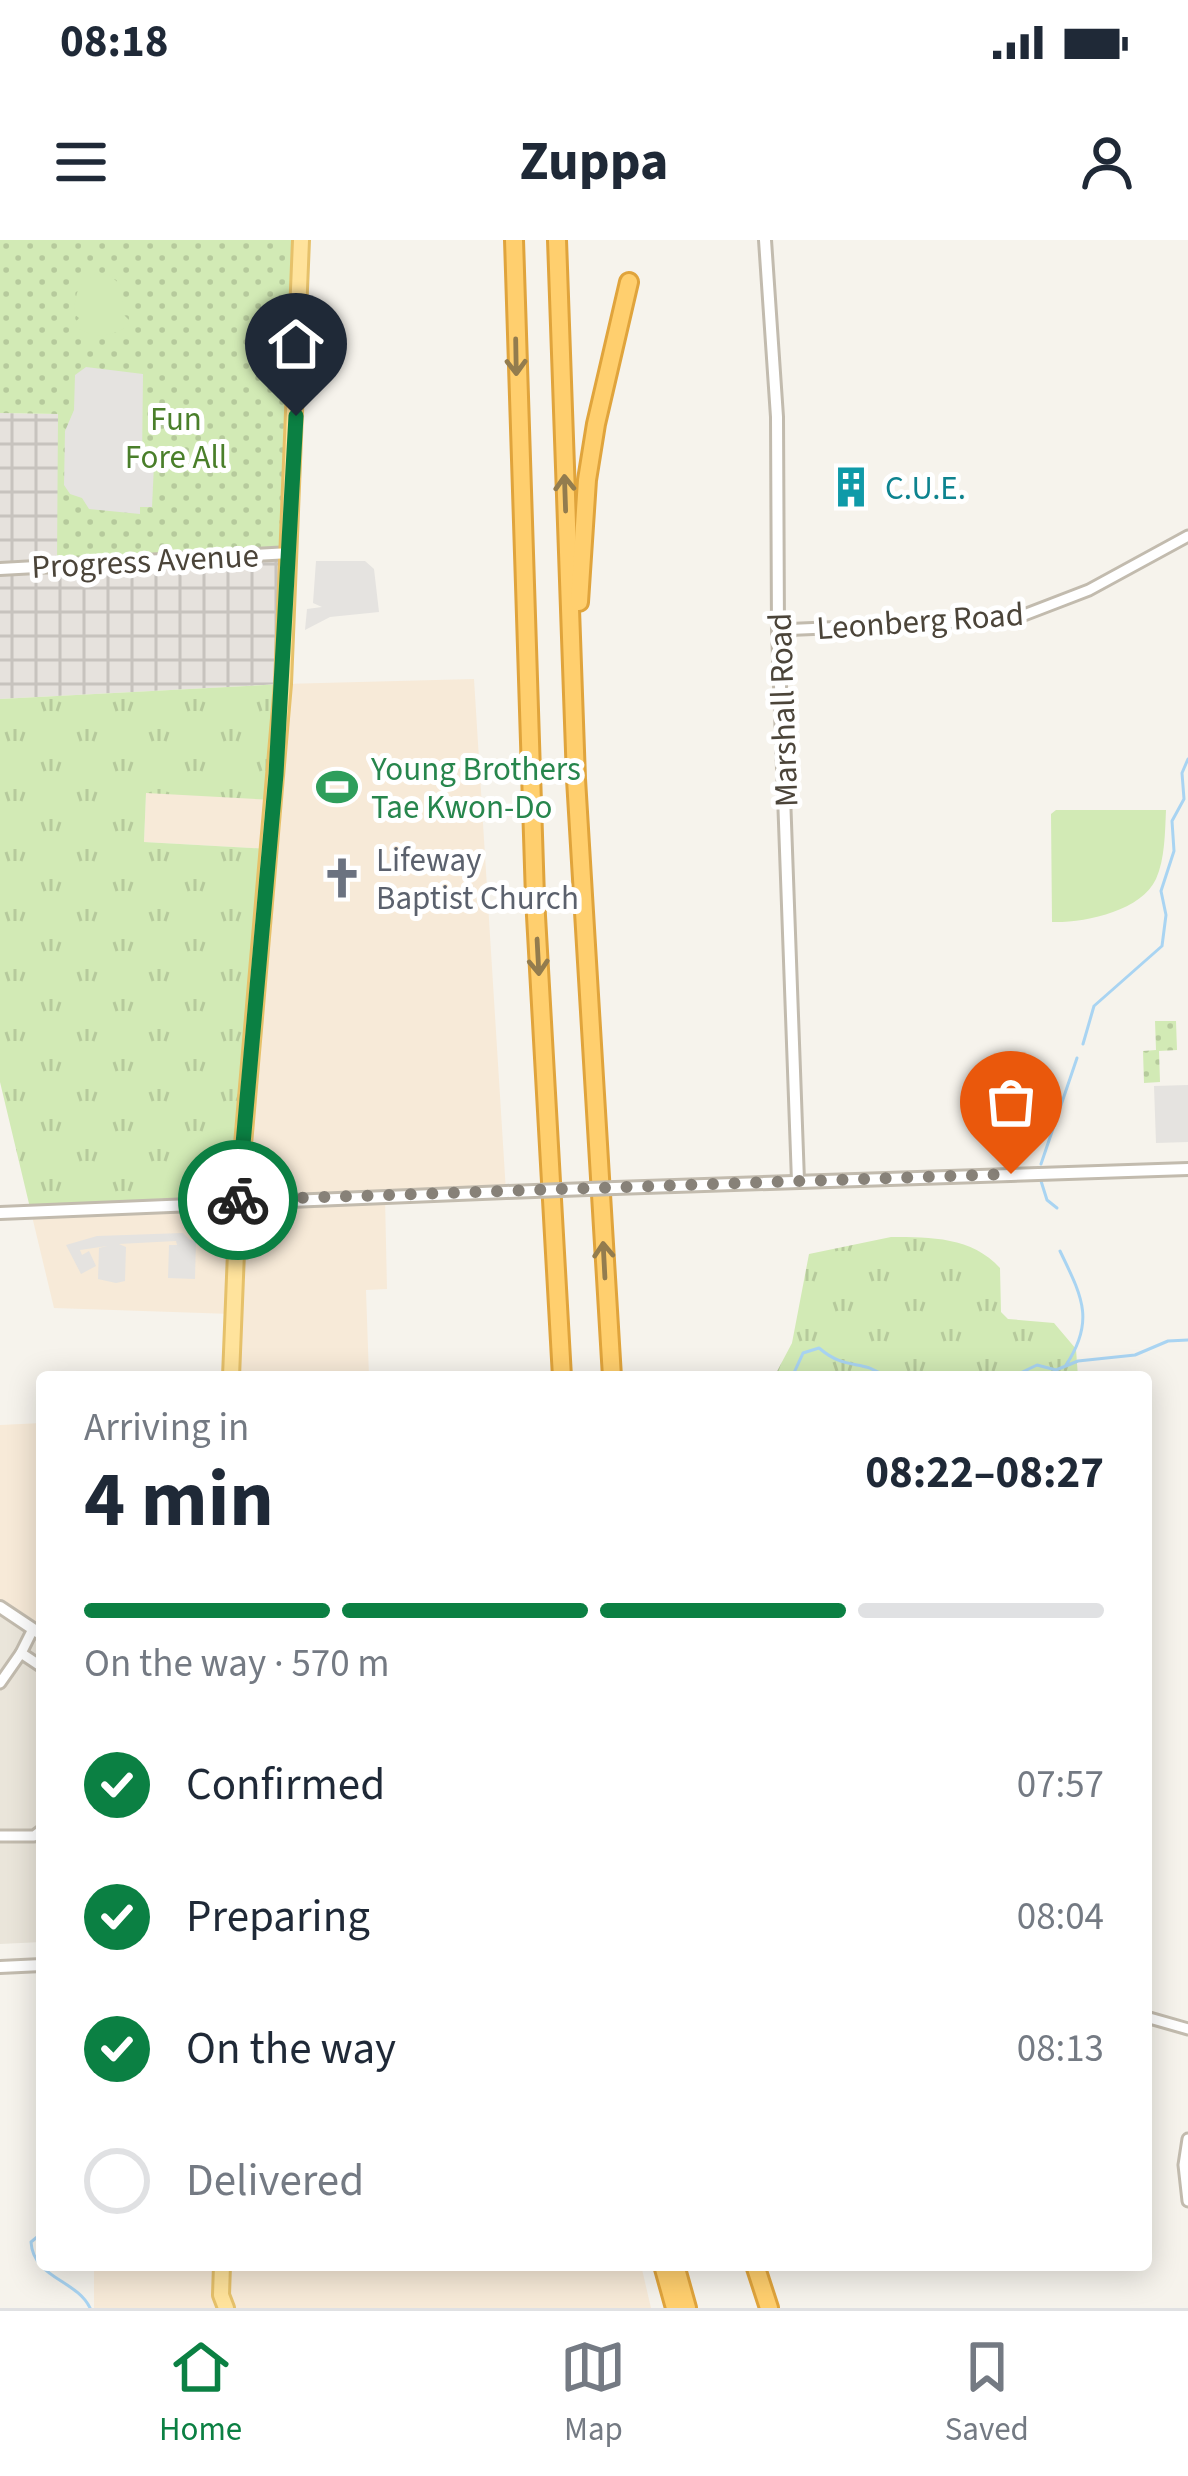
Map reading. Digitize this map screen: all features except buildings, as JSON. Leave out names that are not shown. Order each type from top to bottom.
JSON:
[{"type":"highway","points":[[514,240],[535,898],[562,1371]]},
{"type":"highway","points":[[556,240],[574,722],[612,1371]]},
{"type":"highway","points":[[574,722],[587,480],[629,282]]},
{"type":"highway","points":[[665,2271],[675,2308]]},
{"type":"highway","points":[[677,2271],[687,2308]]},
{"type":"highway","points":[[757,2271],[769,2308]]},
{"type":"main road","points":[[231,1371],[238,1202],[269,869],[290,553],[301,240]]},
{"type":"main road","points":[[221,2304],[222,2271]]},
{"type":"street","name":"Marshall Road","points":[[765,240],[777,417],[778,630],[798,1181]]},
{"type":"street","name":"Leonberg Road","points":[[778,630],[1011,620],[1089,590],[1188,536]]},
{"type":"street","name":"Progress Avenue","points":[[0,569],[290,553]]},
{"type":"street","points":[[0,1213],[1188,1169]]},
{"type":"street","points":[[0,1607],[36,1631]]},
{"type":"street","points":[[0,1683],[36,1633]]},
{"type":"street","points":[[21,1653],[36,1663]]},
{"type":"street","points":[[2,1835],[36,1834]]},
{"type":"street","points":[[0,1967],[36,1965]]},
{"type":"street","points":[[1152,2019],[1188,2029]]},
{"type":"street","points":[[1188,2139],[1184,2165],[1188,2201]]},
{"type":"shaded area","points":[[86,367],[143,374],[142,464],[154,465],[152,507],[140,507],[140,514],[89,509],[64,485],[65,431],[74,410],[75,375]]},
{"type":"shaded area","points":[[0,413],[58,414],[290,553],[283,684],[0,699]]},
{"type":"shaded area","points":[[316,561],[365,561],[374,569],[379,612],[330,617],[305,630],[307,609],[322,607],[313,603]]},
{"type":"shaded area","points":[[474,679],[506,1192],[385,1197],[387,1289],[366,1290],[369,1371],[231,1371],[232,1314],[54,1308],[31,1212],[270,849],[144,842],[146,792],[283,684]]},
{"type":"shaded area","points":[[1188,1085],[1188,1142],[1156,1143],[1154,1086]]},
{"type":"shaded area","points":[[183,1233],[196,1241],[195,1279],[168,1278],[169,1245],[177,1245],[176,1241],[119,1244],[126,1247],[125,1281],[116,1283],[98,1279],[99,1248],[107,1246],[80,1250],[82,1255],[89,1251],[96,1266],[81,1274],[66,1245],[97,1236]]},
{"type":"shaded area","points":[[36,1423],[36,1631],[0,1607],[0,1425]]},
{"type":"shaded area","points":[[0,1587],[36,1619],[36,1942],[0,1944]]},
{"type":"shaded area","points":[[94,2271],[642,2271],[651,2308],[94,2308]]},
{"type":"green space","name":"Fun Fore All","points":[[0,240],[301,240],[290,553],[57,565],[58,414],[0,413]]},
{"type":"green space","points":[[96,274],[109,275],[120,284],[124,315],[132,323],[117,332],[95,335],[73,325],[79,318],[74,314],[78,290]]},
{"type":"green space","points":[[283,684],[274,800],[146,793],[144,842],[270,849],[238,1202],[31,1212],[0,1082],[0,699]]},
{"type":"green space","points":[[1056,810],[1166,810],[1161,863],[1149,890],[1111,913],[1052,922],[1051,814]]},
{"type":"green space","points":[[1155,1021],[1176,1021],[1177,1050],[1159,1051],[1160,1082],[1144,1083],[1143,1051],[1156,1050]]},
{"type":"green space","points":[[891,1237],[950,1241],[977,1250],[1000,1268],[1001,1312],[1008,1319],[1054,1323],[1076,1349],[1078,1371],[777,1371],[792,1343],[809,1254]]},
{"type":"waterway","points":[[1083,1044],[1094,1006],[1162,946],[1166,915],[1161,891],[1174,851],[1172,821],[1184,799],[1182,773],[1188,759]]},
{"type":"waterway","points":[[1041,1164],[1077,1058]]},
{"type":"waterway","points":[[1041,1181],[1047,1200],[1057,1208]]},
{"type":"waterway","points":[[1060,1251],[1079,1295],[1083,1321],[1066,1365]]},
{"type":"waterway","points":[[1024,1371],[1037,1365],[1056,1370],[1078,1361],[1135,1355],[1168,1341],[1188,1340]]},
{"type":"waterway","points":[[795,1371],[803,1353],[819,1348],[838,1360],[874,1371]]},
{"type":"waterway","points":[[36,2238],[31,2242],[36,2258]]},
{"type":"waterway","points":[[47,2271],[76,2291],[90,2308]]},
{"type":"way so far","points":[[238,1200],[1011,1174]]},
{"type":"place","name":"C.U.E.","points":[[851,487]]},
{"type":"place","name":"Young Brothers Tae Kwon-Do","points":[[337,787]]},
{"type":"place","name":"Lifeway Baptist Church","points":[[342,878]]},
{"type":"route","points":[[238,1200],[283,684],[296,416]]}]
